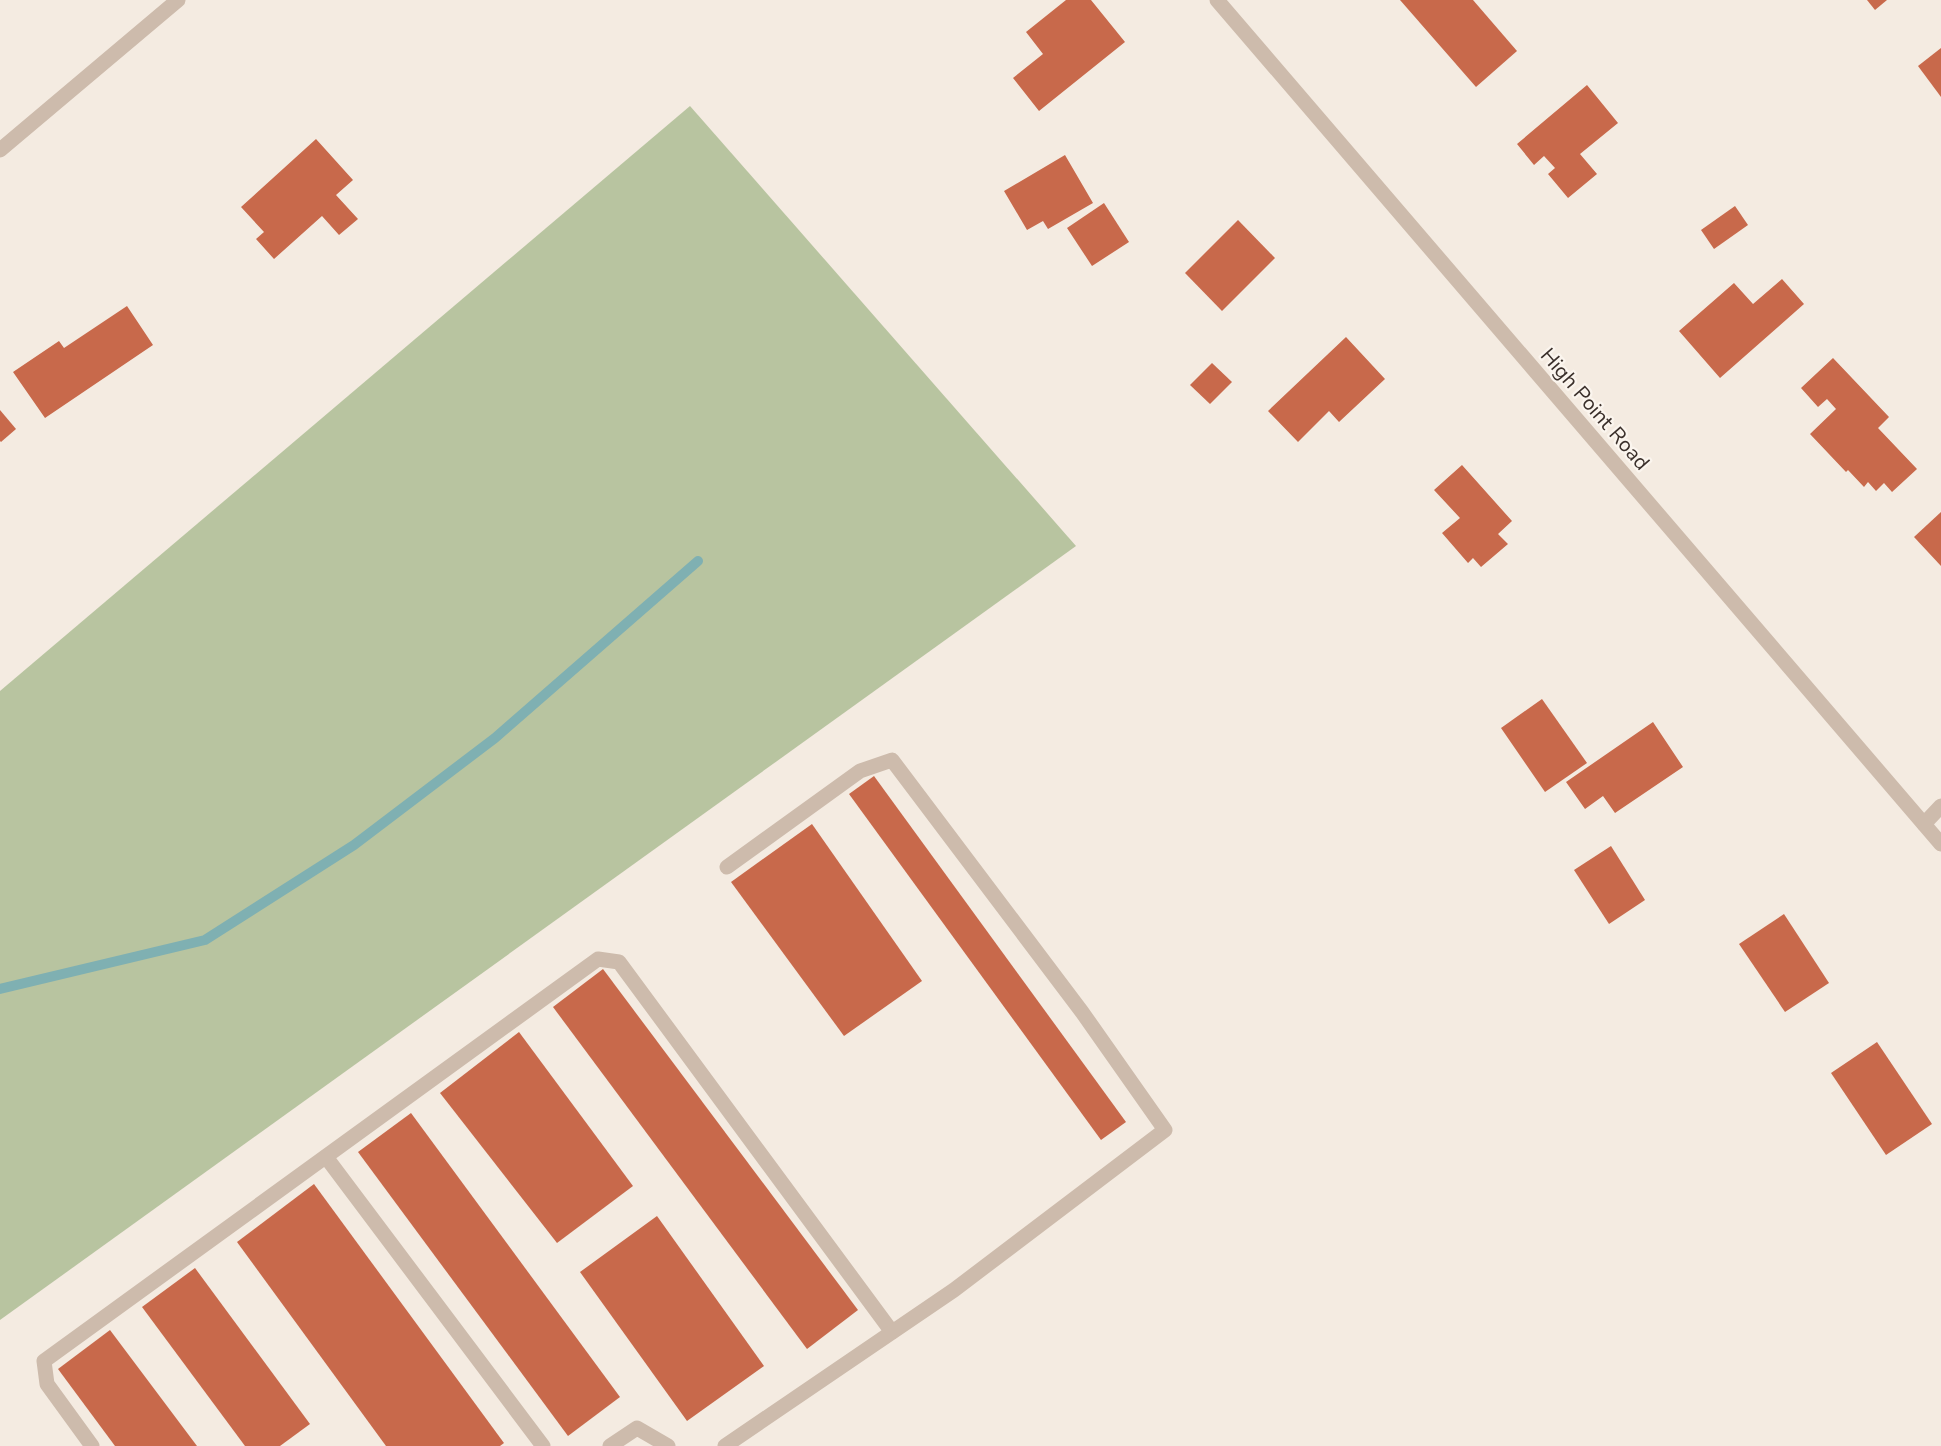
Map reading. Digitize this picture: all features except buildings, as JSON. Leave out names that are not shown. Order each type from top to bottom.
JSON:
[{"type":"street","points":[[0,150],[178,0]]},
{"type":"street","name":"High Point Road","points":[[1217,0],[1941,844]]},
{"type":"street","points":[[725,1446],[954,1290],[1165,1130],[1082,1012],[892,760],[860,771],[727,867]]},
{"type":"street","points":[[1924,824],[1941,806]]},
{"type":"street","points":[[93,1446],[47,1384],[44,1361],[598,959],[619,962],[892,1332]]},
{"type":"street","points":[[326,1157],[543,1446]]},
{"type":"street","points":[[610,1446],[637,1428],[668,1446]]},
{"type":"green space","points":[[690,106],[1076,546],[0,1320],[0,691]]},
{"type":"waterway","points":[[0,989],[205,940],[354,845],[495,738],[698,561]]}]
